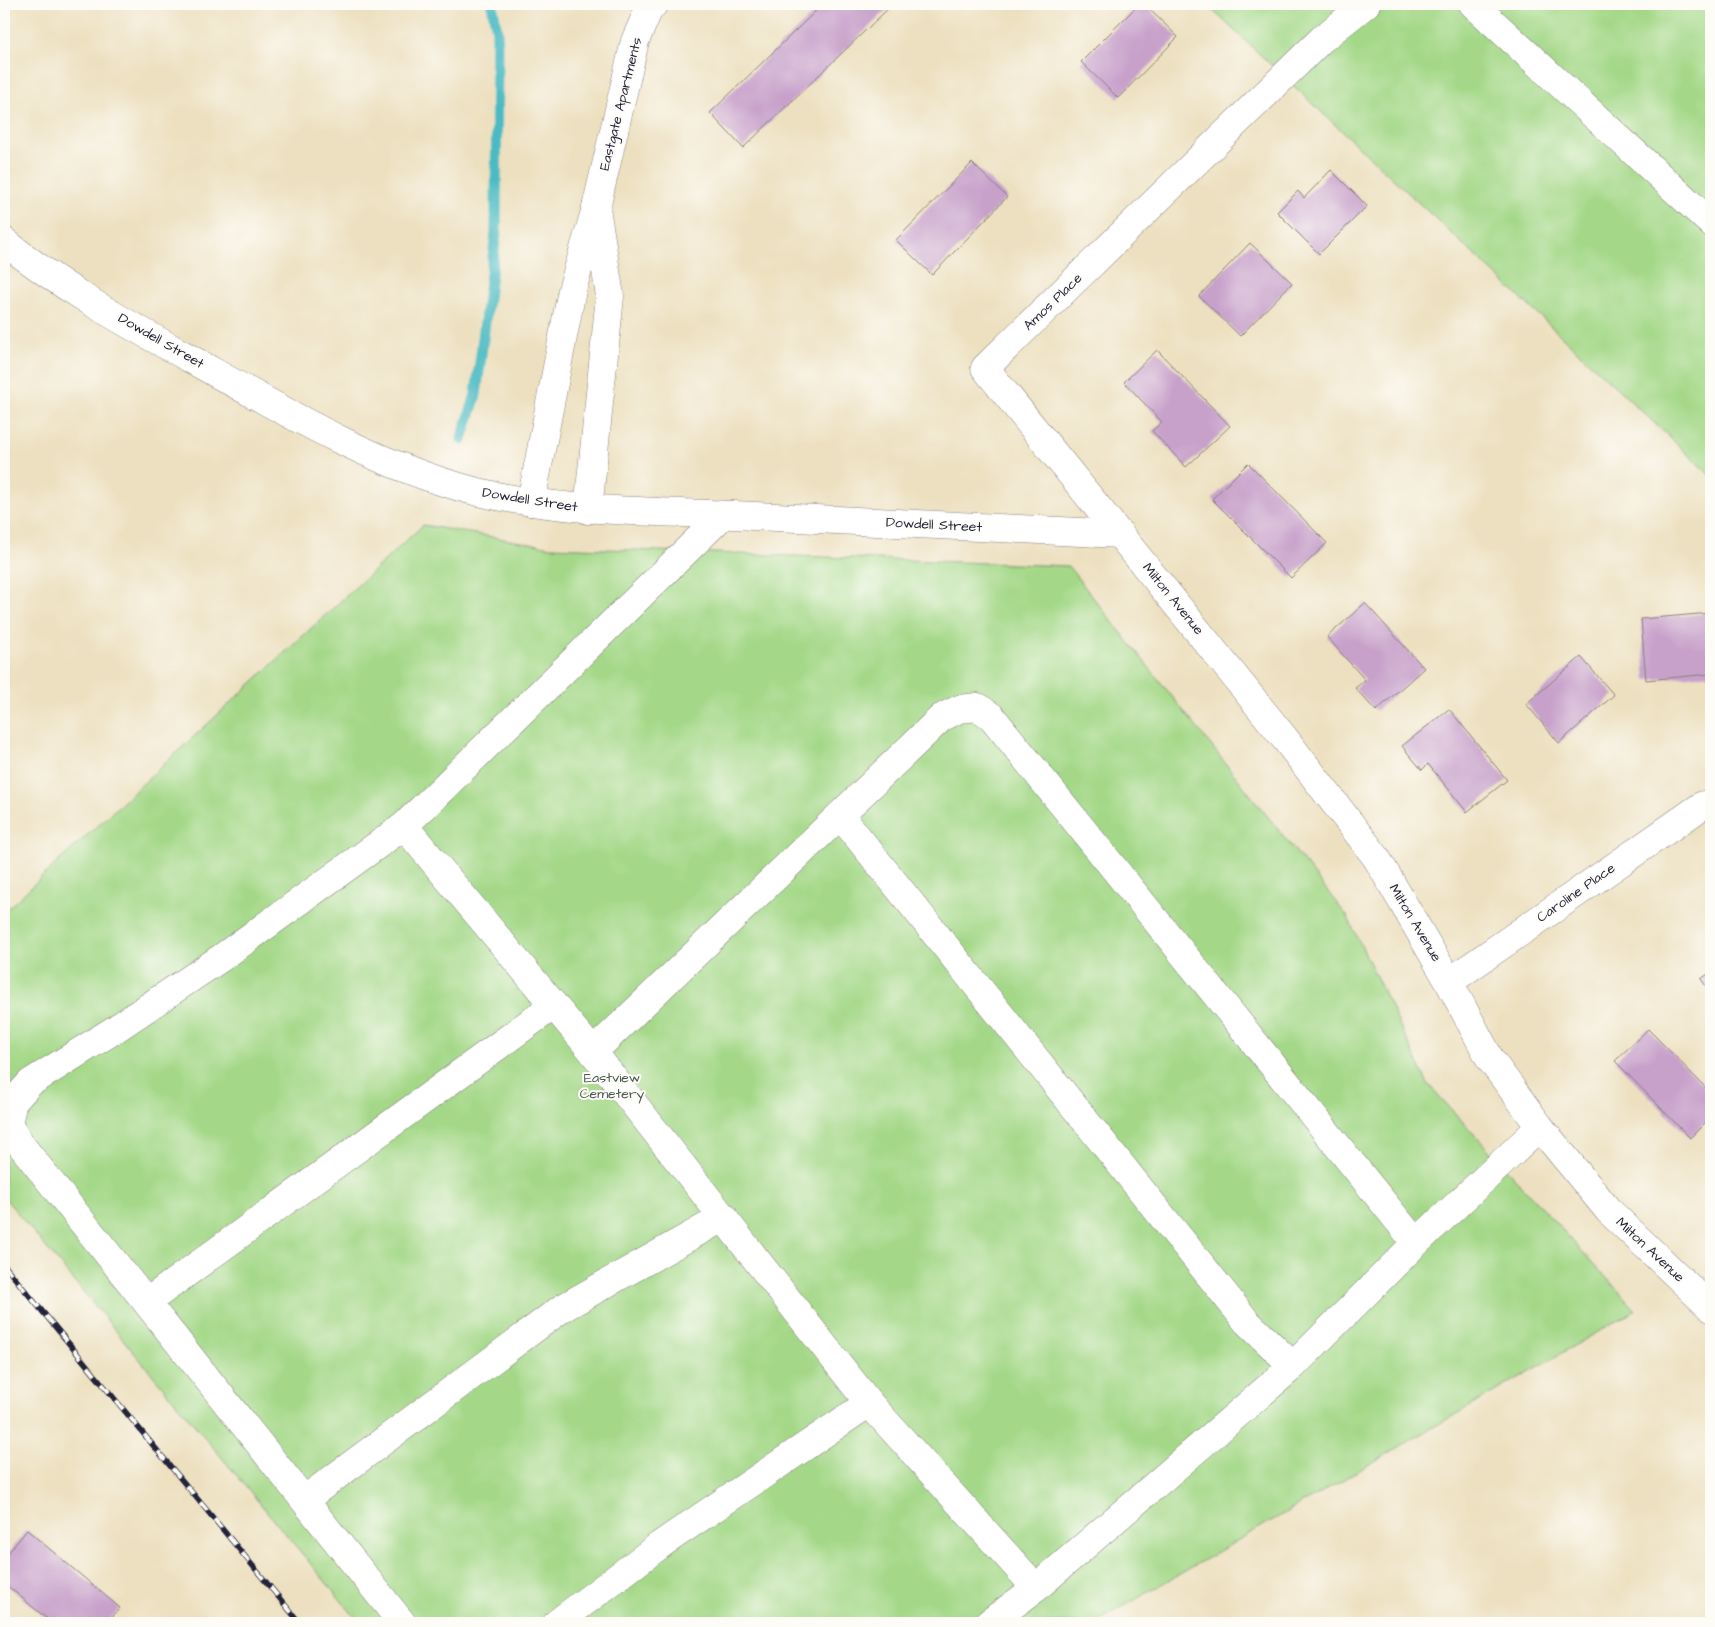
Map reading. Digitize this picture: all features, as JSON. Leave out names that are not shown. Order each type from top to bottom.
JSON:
[{"type":"street","name":"Eastgate Apartments","points":[[531,502],[572,290],[596,208],[635,41],[654,4]]},
{"type":"street","name":"Amos Place","points":[[1120,534],[985,368],[1322,39],[1366,4]]},
{"type":"street","points":[[1473,4],[1711,224]]},
{"type":"street","points":[[588,510],[610,296],[596,208]]},
{"type":"street","name":"Dowdell Street","points":[[4,241],[31,264],[138,330],[332,436],[427,478],[476,492],[588,510],[1120,534]]},
{"type":"street","points":[[402,1623],[21,1144],[8,1123],[13,1102],[30,1083],[114,1030],[221,958],[404,826],[722,515]]},
{"type":"street","name":"Milton Avenue","points":[[1120,534],[1286,740],[1376,857],[1450,982],[1490,1059],[1540,1127],[1608,1210],[1711,1308]]},
{"type":"street","points":[[593,1052],[941,718],[959,709],[978,707],[992,717],[1416,1244]]},
{"type":"street","name":"Caroline Place","points":[[1450,982],[1704,805]]},
{"type":"street","points":[[840,815],[1247,1322],[1293,1366]]},
{"type":"street","points":[[404,826],[593,1052],[870,1403],[1036,1588]]},
{"type":"street","points":[[147,1302],[554,1005]]},
{"type":"street","points":[[988,1623],[1036,1588],[1293,1366],[1416,1244],[1540,1127]]},
{"type":"street","points":[[304,1500],[561,1309],[724,1217]]},
{"type":"street","points":[[557,1623],[660,1545],[870,1403]]},
{"type":"green space","points":[[1206,4],[1711,4],[1711,476]]},
{"type":"green space","name":"Eastview Cemetery","points":[[423,525],[551,547],[1068,566],[1347,916],[1428,1084],[1636,1310],[1095,1623],[360,1623],[4,1197],[4,912]]},
{"type":"building","points":[[823,4],[893,4],[743,148],[710,113]]},
{"type":"building","points":[[1139,4],[1144,4],[1178,37],[1118,98],[1081,62]]},
{"type":"building","points":[[972,163],[1007,197],[932,275],[896,240]]},
{"type":"building","points":[[1331,170],[1367,206],[1319,254],[1277,212],[1298,191],[1304,198]]},
{"type":"building","points":[[1250,243],[1292,283],[1240,336],[1199,296]]},
{"type":"building","points":[[1157,350],[1230,426],[1186,467],[1152,431],[1162,422],[1124,382]]},
{"type":"building","points":[[1248,463],[1327,543],[1291,578],[1212,499]]},
{"type":"building","points":[[1365,603],[1424,668],[1376,711],[1355,688],[1365,680],[1327,637]]},
{"type":"building","points":[[1711,613],[1711,674],[1646,680],[1641,619]]},
{"type":"building","points":[[1581,657],[1614,695],[1559,743],[1526,704]]},
{"type":"building","points":[[1449,709],[1507,780],[1467,812],[1428,764],[1422,770],[1402,746]]},
{"type":"building","points":[[1711,972],[1711,993],[1701,979]]},
{"type":"building","points":[[1648,1029],[1711,1093],[1711,1117],[1690,1138],[1615,1061]]},
{"type":"building","points":[[27,1530],[120,1608],[107,1623],[52,1623],[4,1583],[4,1558]]},
{"type":"waterway","points":[[462,439],[476,395],[496,233],[497,31],[492,4]]},
{"type":"railway","points":[[4,1265],[300,1623]]}]
